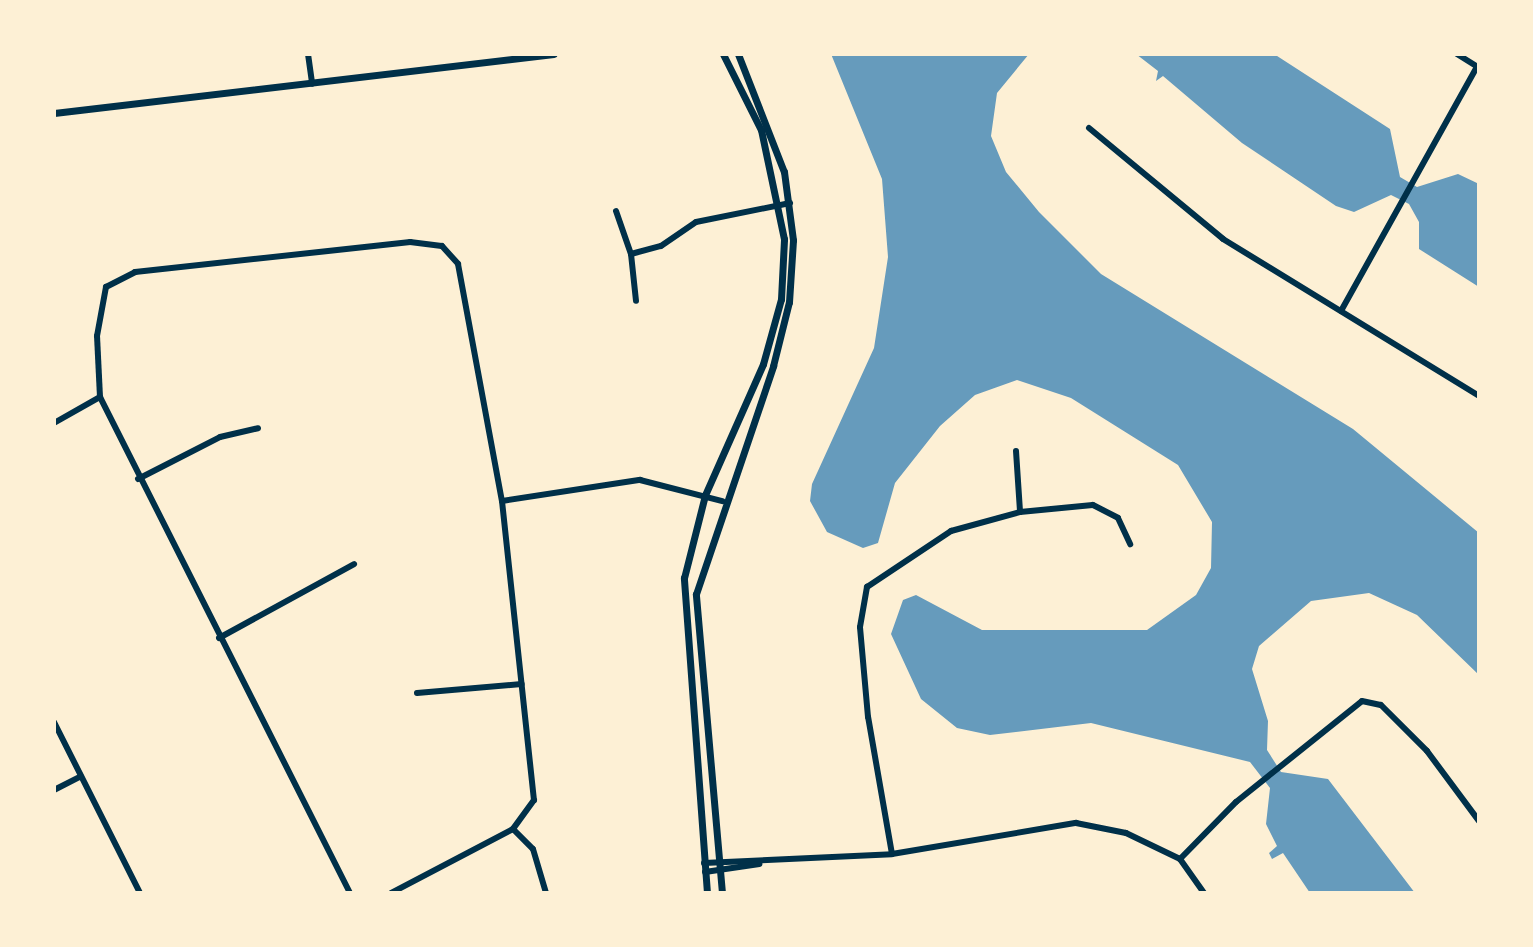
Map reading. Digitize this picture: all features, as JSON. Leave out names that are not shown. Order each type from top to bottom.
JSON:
[{"type":"street","points":[[308,54],[312,84]]},
{"type":"street","points":[[54,113],[554,54]]},
{"type":"street","points":[[707,893],[684,578],[705,495],[763,364],[781,299],[781,205],[761,130],[723,54]]},
{"type":"street","points":[[722,893],[695,632],[696,594],[722,501],[789,302],[790,203],[769,124],[738,54]]},
{"type":"street","points":[[1341,311],[1382,241],[1429,148],[1478,67],[1457,54]]},
{"type":"street","points":[[1089,128],[1223,239],[1479,396]]},
{"type":"street","points":[[631,254],[661,246],[696,222],[790,203]]},
{"type":"street","points":[[616,211],[631,254],[636,301]]},
{"type":"street","points":[[350,893],[138,479],[100,397],[97,336],[106,287],[135,272],[410,242],[442,246],[463,279],[502,501],[534,800],[513,829],[391,893]]},
{"type":"street","points":[[54,423],[100,397]]},
{"type":"street","points":[[138,479],[220,437],[258,428]]},
{"type":"street","points":[[1016,451],[1020,512]]},
{"type":"street","points":[[502,501],[640,480],[722,501]]},
{"type":"street","points":[[892,854],[868,717],[860,627],[867,587],[951,531],[1020,512],[1093,505],[1118,518],[1130,544]]},
{"type":"street","points":[[219,638],[354,564]]},
{"type":"street","points":[[417,693],[522,684]]},
{"type":"street","points":[[1180,859],[1236,802],[1346,706],[1381,705],[1427,751],[1479,821]]},
{"type":"street","points":[[54,722],[140,893]]},
{"type":"street","points":[[54,790],[81,776]]},
{"type":"street","points":[[704,863],[719,866],[892,854],[1076,823],[1126,833],[1180,859],[1204,893]]},
{"type":"street","points":[[513,829],[533,849],[546,893]]},
{"type":"street","points":[[705,872],[719,866]]},
{"type":"water","points":[[831,54],[1029,54],[997,93],[991,136],[1006,172],[1039,212],[1101,274],[1353,429],[1479,533],[1479,675],[1417,615],[1369,593],[1311,601],[1259,646],[1252,669],[1268,721],[1267,750],[1281,772],[1328,779],[1415,893],[1310,893],[1283,853],[1272,859],[1269,853],[1277,846],[1266,824],[1270,788],[1250,762],[1091,723],[990,735],[957,728],[921,699],[891,634],[903,600],[916,595],[982,630],[1147,630],[1196,595],[1211,568],[1212,522],[1178,465],[1071,398],[1017,380],[975,395],[940,426],[895,483],[878,543],[863,548],[827,532],[810,501],[812,484],[874,348],[888,257],[882,179]]},
{"type":"water","points":[[1136,54],[1274,54],[1390,129],[1400,177],[1417,187],[1458,174],[1479,184],[1479,287],[1419,249],[1419,222],[1409,204],[1391,195],[1354,212],[1336,206],[1242,143],[1163,76],[1156,81],[1158,71]]}]
